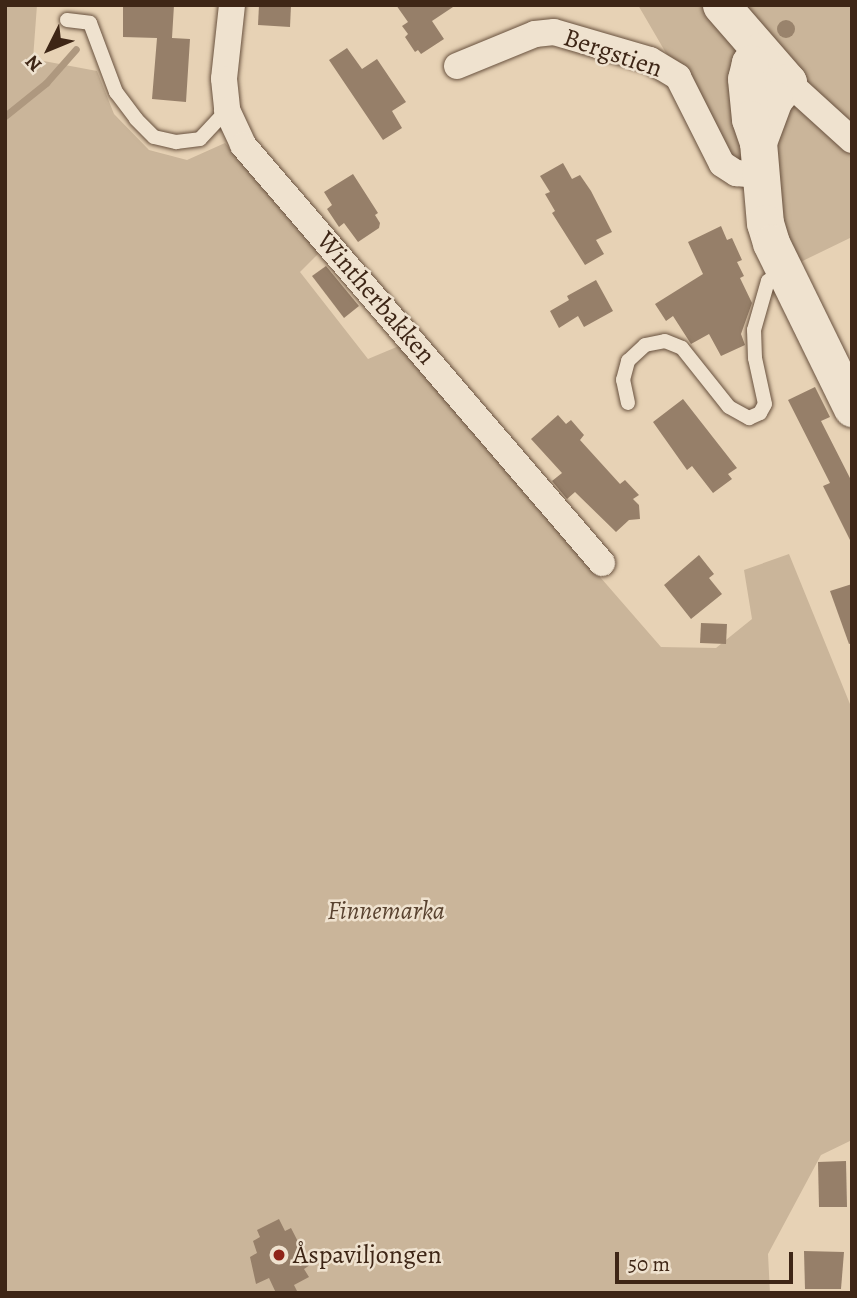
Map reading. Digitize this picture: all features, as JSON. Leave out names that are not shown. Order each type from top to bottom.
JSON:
[{"type":"main road","points":[[727,8],[788,82],[774,99],[759,159]]},
{"type":"main road","points":[[760,51],[750,63],[746,79],[750,119],[759,159],[765,223],[784,270],[852,408]]},
{"type":"street","name":"Wintherbakken","points":[[232,5],[224,79],[226,110],[243,145],[602,563]]},
{"type":"street","name":"Bergstien","points":[[457,66],[535,34],[554,32],[650,60],[678,77],[722,164],[736,173],[759,159]]},
{"type":"street","points":[[788,82],[852,140]]},
{"type":"lane","points":[[67,20],[90,23],[116,92],[136,119],[154,137],[176,142],[200,139],[226,110]]},
{"type":"lane","points":[[628,403],[623,380],[628,361],[645,345],[665,341],[682,348],[729,407],[749,418],[760,413],[765,404],[755,358],[754,330],[768,281],[784,270]]},
{"type":"green space","name":"Finnemarka","points":[[5,5],[37,5],[33,59],[97,71],[114,114],[149,150],[187,160],[225,143],[319,253],[300,272],[368,359],[399,346],[661,647],[716,648],[752,619],[744,570],[789,554],[852,709],[852,1140],[821,1155],[768,1254],[770,1293],[5,1293]]},
{"type":"green space","points":[[638,5],[852,5],[852,237],[784,270],[765,223]]},
{"type":"building","points":[[123,5],[174,5],[172,38],[190,39],[186,102],[152,99],[157,38],[123,37]]},
{"type":"building","points":[[259,5],[291,5],[290,27],[258,25]]},
{"type":"building","points":[[396,5],[456,5],[432,21],[444,39],[421,54],[418,50],[415,52],[405,37],[408,34],[402,26],[408,22]]},
{"type":"building","points":[[347,48],[362,69],[377,59],[406,102],[392,111],[402,128],[383,140],[329,60]]},
{"type":"building","points":[[563,163],[572,179],[580,175],[612,232],[596,240],[604,254],[585,265],[552,213],[555,211],[545,194],[550,192],[540,176]]},
{"type":"building","points":[[353,174],[378,213],[375,215],[380,223],[379,228],[358,242],[344,223],[339,227],[327,209],[332,205],[324,192]]},
{"type":"building","points":[[721,226],[727,240],[732,238],[742,260],[737,262],[744,276],[740,278],[752,303],[741,334],[745,345],[721,356],[709,334],[691,344],[673,316],[666,321],[655,304],[703,274],[688,242]]},
{"type":"building","points":[[326,266],[359,306],[344,318],[312,276]]},
{"type":"building","points":[[596,280],[613,311],[584,327],[578,316],[559,328],[550,311],[569,300],[567,296]]},
{"type":"building","points":[[815,387],[830,417],[821,421],[852,482],[852,544],[823,486],[830,483],[788,400]]},
{"type":"building","points":[[683,399],[737,468],[728,474],[732,479],[713,493],[692,466],[687,470],[653,422]]},
{"type":"building","points":[[558,415],[566,424],[571,420],[584,435],[580,440],[620,484],[625,480],[639,495],[633,499],[639,505],[640,519],[629,520],[616,532],[575,492],[567,499],[552,481],[562,473],[531,439]]},
{"type":"building","points":[[699,555],[714,574],[709,578],[722,594],[691,619],[664,585]]},
{"type":"building","points":[[852,584],[852,643],[849,644],[830,591]]},
{"type":"building","points":[[701,623],[727,624],[726,644],[700,643]]},
{"type":"building","points":[[846,1161],[847,1207],[819,1207],[818,1162]]},
{"type":"building","name":"Åspaviljongen","points":[[279,1219],[285,1231],[291,1228],[310,1265],[304,1269],[309,1277],[294,1285],[298,1293],[276,1293],[269,1278],[256,1284],[250,1257],[257,1253],[253,1241],[260,1237],[257,1230]]},
{"type":"building","points":[[804,1251],[844,1252],[841,1289],[805,1289]]},
{"type":"waterway","points":[[5,116],[46,83],[76,49]]},
{"type":"place","name":"Åspaviljongen","points":[[279,1255]]}]
